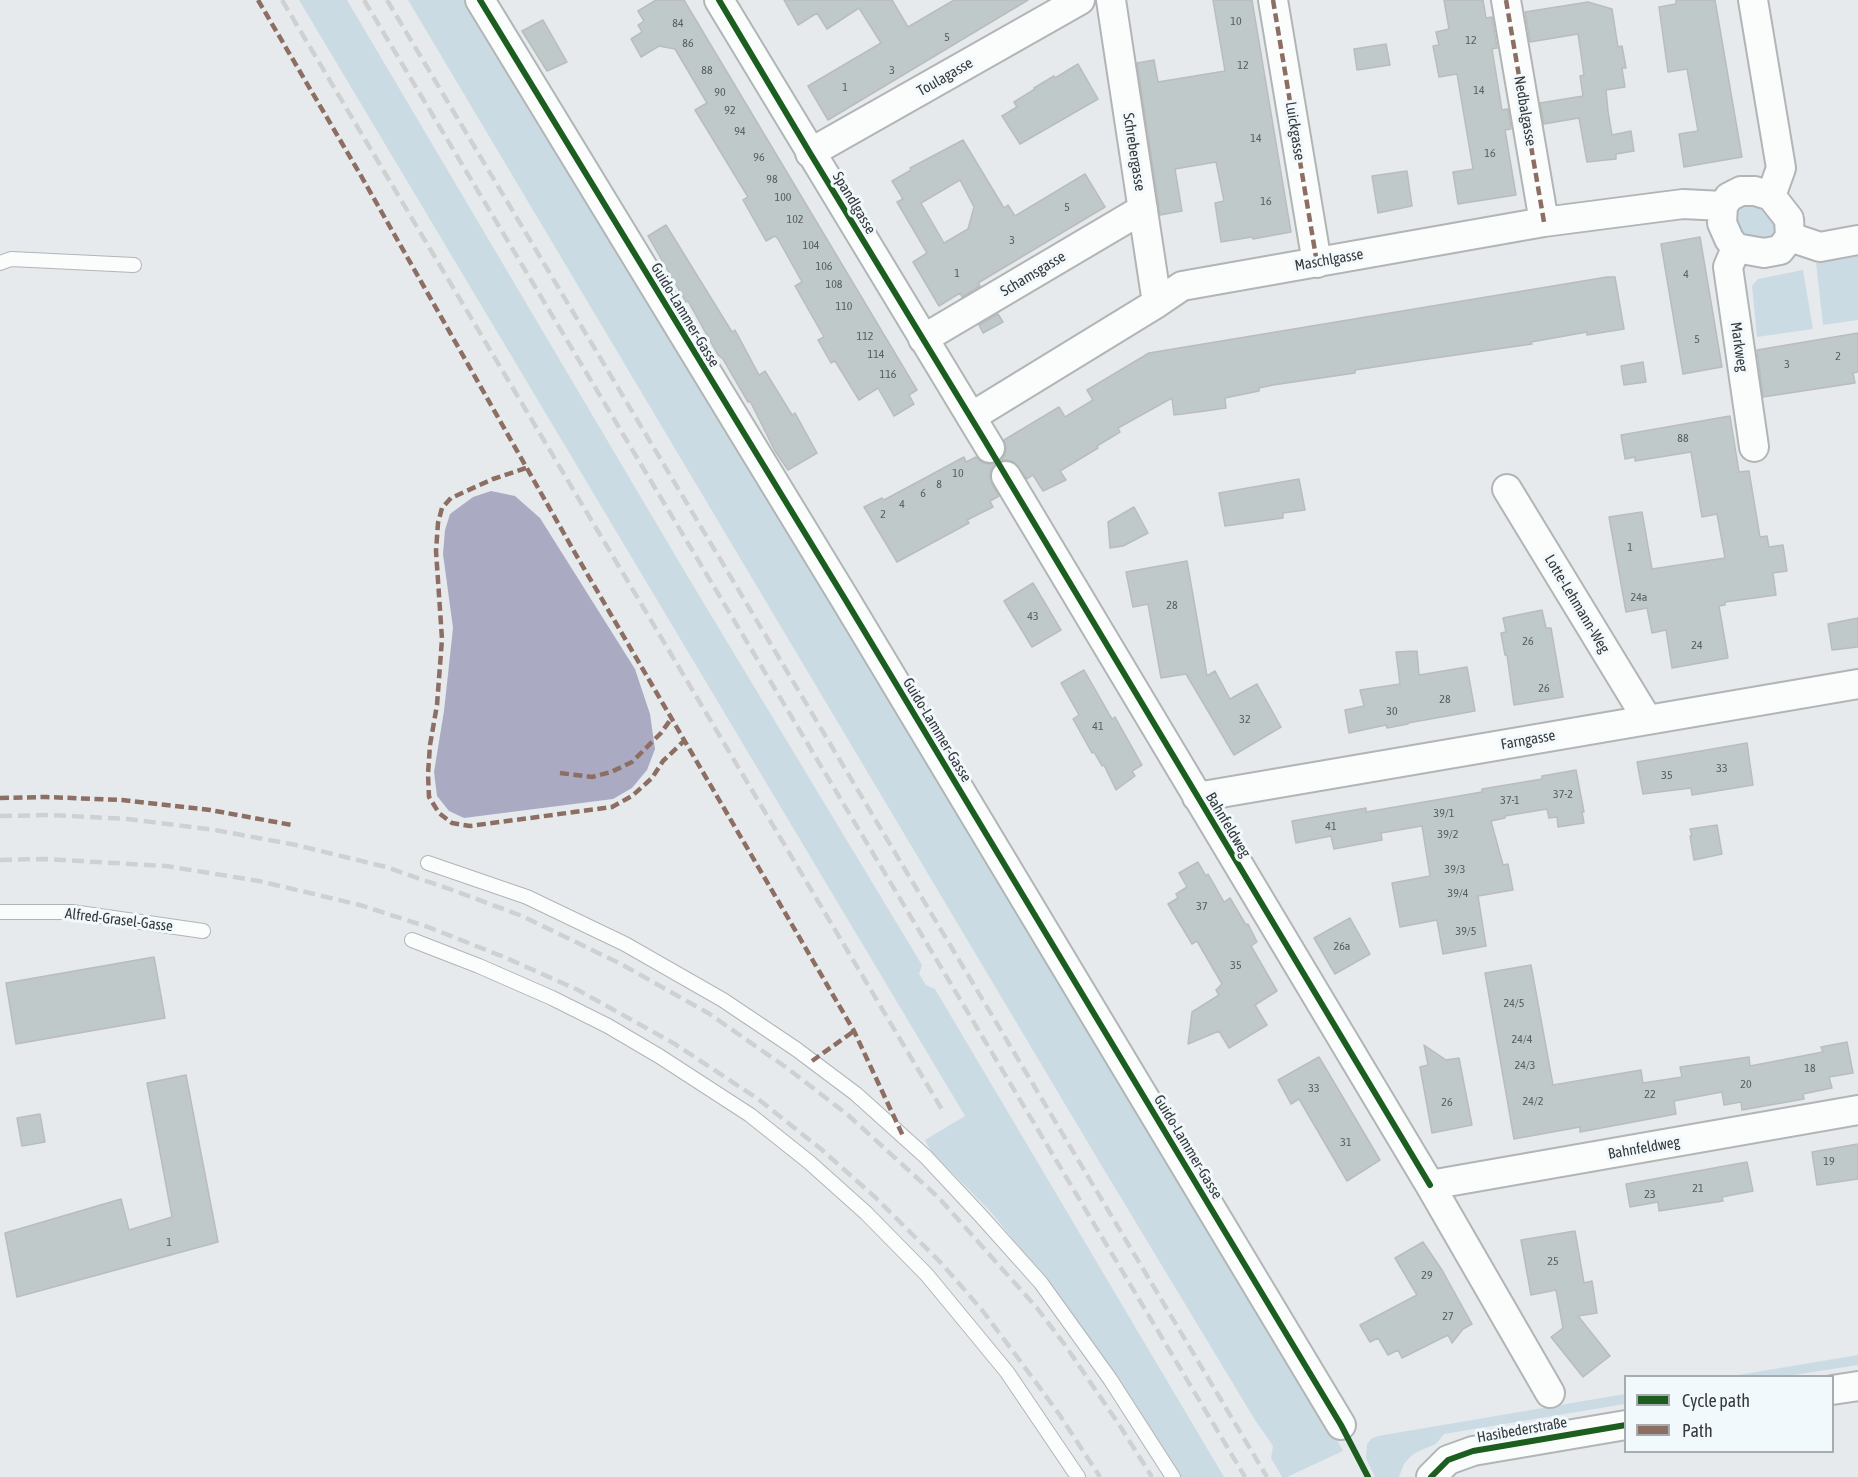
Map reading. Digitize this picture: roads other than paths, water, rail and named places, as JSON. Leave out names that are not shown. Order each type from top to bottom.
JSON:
[{"type":"street","name":"Guido-Lammer-Gasse","points":[[480,0],[845,599],[1341,1425]]},
{"type":"street","name":"Spandlgasse","points":[[719,0],[971,417]]},
{"type":"street","name":"Toulagasse","points":[[810,153],[1080,0]]},
{"type":"street","name":"Schrebergasse","points":[[1111,0],[1156,303]]},
{"type":"street","name":"Luickgasse","points":[[1273,0],[1317,263]]},
{"type":"street","name":"Nedbalgasse","points":[[1506,0],[1545,222]]},
{"type":"street","points":[[1753,0],[1781,168],[1771,196]]},
{"type":"street","points":[[1755,191],[1771,196],[1789,219],[1790,237],[1780,250],[1764,253],[1736,248],[1722,223],[1723,206],[1729,197],[1742,192],[1755,191]]},
{"type":"street","name":"Maschlgasse","points":[[971,417],[1182,286],[1545,222],[1683,204],[1723,206]]},
{"type":"street","name":"Schamsgasse","points":[[923,339],[1143,209]]},
{"type":"street","points":[[1790,237],[1820,247],[1858,240]]},
{"type":"street","name":"Markweg","points":[[1736,248],[1728,267],[1754,447]]},
{"type":"street","points":[[971,417],[990,448]]},
{"type":"street","name":"Bahnfeldweg","points":[[1006,476],[1430,1185],[1550,1393]]},
{"type":"street","name":"Lotte-Lehmann-Weg","points":[[1508,489],[1647,719]]},
{"type":"street","name":"Farngasse","points":[[1197,797],[1858,684]]},
{"type":"street","name":"Bahnfeldweg","points":[[1430,1185],[1858,1110]]},
{"type":"street","points":[[1834,1390],[1858,1386]]},
{"type":"street","name":"Hasibederstraße","points":[[1431,1477],[1448,1460],[1473,1451],[1624,1425]]},
{"type":"lane","points":[[0,263],[11,259],[134,265]]},
{"type":"lane","points":[[428,863],[527,897],[625,944],[723,1000],[796,1048],[856,1094],[926,1157],[1041,1283],[1110,1379],[1173,1477]]},
{"type":"lane","name":"Alfred-Grasel-Gasse","points":[[0,912],[72,912],[203,931]]},
{"type":"lane","points":[[412,940],[552,998],[608,1026],[750,1115],[809,1162],[866,1213],[927,1275],[1007,1372],[1078,1477]]},
{"type":"water","points":[[491,491],[515,496],[540,518],[635,669],[650,714],[655,749],[647,770],[632,788],[613,799],[464,818],[449,811],[437,796],[434,772],[444,711],[453,628],[443,554],[445,530],[450,514],[473,497]]},
{"type":"railway","points":[[282,0],[944,1113]]},
{"type":"railway","points":[[364,0],[1245,1477]]},
{"type":"railway","points":[[387,0],[1267,1477]]},
{"type":"railway","points":[[0,816],[50,815],[128,819],[215,830],[296,845],[386,867],[522,916],[621,964],[708,1013],[787,1068],[848,1115],[939,1198],[1037,1308],[1065,1345],[1152,1477]]},
{"type":"railway","points":[[0,860],[44,859],[166,866],[259,881],[360,905],[428,927],[504,957],[578,990],[675,1044],[758,1099],[821,1149],[876,1198],[942,1264],[982,1310],[1018,1358],[1059,1414],[1100,1477]]}]
